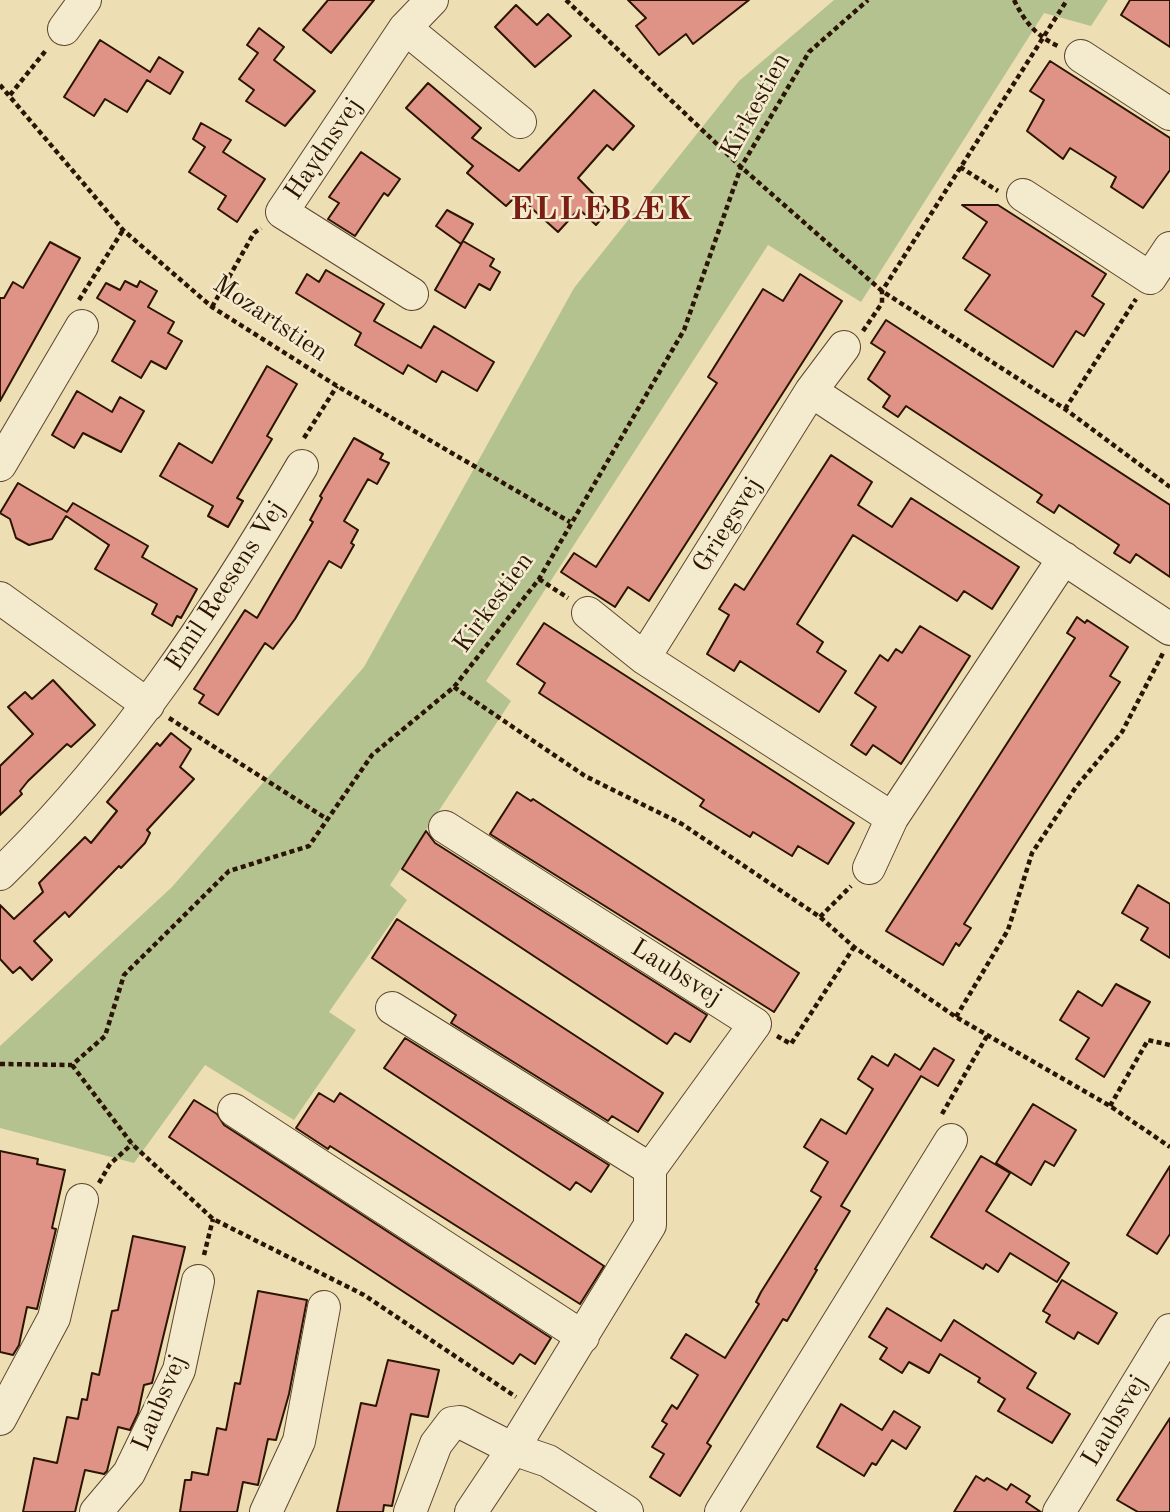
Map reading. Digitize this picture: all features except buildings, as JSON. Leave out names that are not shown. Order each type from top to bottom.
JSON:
[{"type":"street","points":[[64,29],[85,0]]},
{"type":"street","name":"Haydnsvej","points":[[412,294],[282,212],[405,28],[432,0]]},
{"type":"street","points":[[405,28],[520,122]]},
{"type":"street","points":[[1080,56],[1170,114]]},
{"type":"street","points":[[1023,195],[1150,278],[1170,248]]},
{"type":"street","points":[[0,465],[82,326]]},
{"type":"street","name":"Griegsvej","points":[[645,658],[811,391],[844,347]]},
{"type":"street","points":[[811,391],[1064,558],[1168,637]]},
{"type":"street","name":"Emil Reesens Vej","points":[[0,874],[52,823],[148,705],[228,591],[302,466]]},
{"type":"street","points":[[869,868],[892,818],[1064,558]]},
{"type":"street","points":[[0,598],[148,705]]},
{"type":"street","points":[[589,613],[645,658],[892,818]]},
{"type":"street","name":"Laubsvej","points":[[445,827],[755,1024]]},
{"type":"street","points":[[392,1008],[649,1169]]},
{"type":"street","points":[[471,1512],[537,1411],[650,1225],[649,1169],[755,1024]]},
{"type":"street","points":[[234,1110],[583,1337]]},
{"type":"street","points":[[721,1512],[951,1140]]},
{"type":"street","points":[[0,1419],[54,1318],[82,1200]]},
{"type":"street","name":"Laubsvej","points":[[96,1512],[130,1473],[178,1370],[198,1281]]},
{"type":"street","points":[[266,1512],[299,1441],[324,1307]]},
{"type":"street","name":"Laubsvej","points":[[1059,1512],[1170,1330]]},
{"type":"street","points":[[410,1512],[436,1444],[452,1423],[460,1422],[513,1449],[548,1461],[627,1512]]},
{"type":"path","points":[[566,0],[741,167],[882,290],[1065,409],[1170,487]]},
{"type":"path","name":"Kirkestien","points":[[72,1065],[105,1036],[124,975],[229,872],[309,846],[372,755],[454,687],[539,579],[684,330],[741,167],[808,52],[868,0]]},
{"type":"path","points":[[1014,0],[1024,21],[1042,38],[1080,56]]},
{"type":"path","points":[[844,347],[859,337],[882,303],[882,290],[1067,0]]},
{"type":"path","points":[[10,94],[64,29]]},
{"type":"path","name":"Mozartstien","points":[[0,85],[123,230],[212,307],[337,386],[570,522]]},
{"type":"path","points":[[960,167],[999,192],[1023,195]]},
{"type":"path","points":[[212,307],[254,233],[282,212]]},
{"type":"path","points":[[82,326],[77,303],[123,230]]},
{"type":"path","points":[[1065,409],[1150,278]]},
{"type":"path","points":[[302,466],[301,443],[337,386]]},
{"type":"path","points":[[956,1017],[1007,930],[1032,853],[1076,788],[1122,732],[1168,637]]},
{"type":"path","points":[[454,687],[585,776],[682,824],[820,918],[855,947],[956,1017],[1110,1107],[1170,1147]]},
{"type":"path","points":[[148,705],[327,819]]},
{"type":"path","points":[[820,918],[869,868]]},
{"type":"path","points":[[755,1024],[791,1044],[855,947]]},
{"type":"path","points":[[951,1140],[940,1117],[988,1036]]},
{"type":"path","points":[[1110,1107],[1148,1040],[1170,1045]]},
{"type":"path","points":[[0,1064],[72,1065],[132,1144],[213,1219],[364,1295],[537,1411]]},
{"type":"path","points":[[82,1200],[96,1189],[110,1164],[132,1144]]},
{"type":"path","points":[[198,1281],[213,1219]]},
{"type":"green space","points":[[834,0],[1108,0],[1091,26],[1044,13],[861,302],[768,245],[486,681],[511,701],[390,885],[407,900],[329,1012],[356,1030],[294,1120],[205,1065],[134,1163],[0,1128],[0,1046],[172,887],[364,667],[574,288],[739,81]]},
{"type":"district","name":"ELLEBÆK","points":[[602,210]]}]
